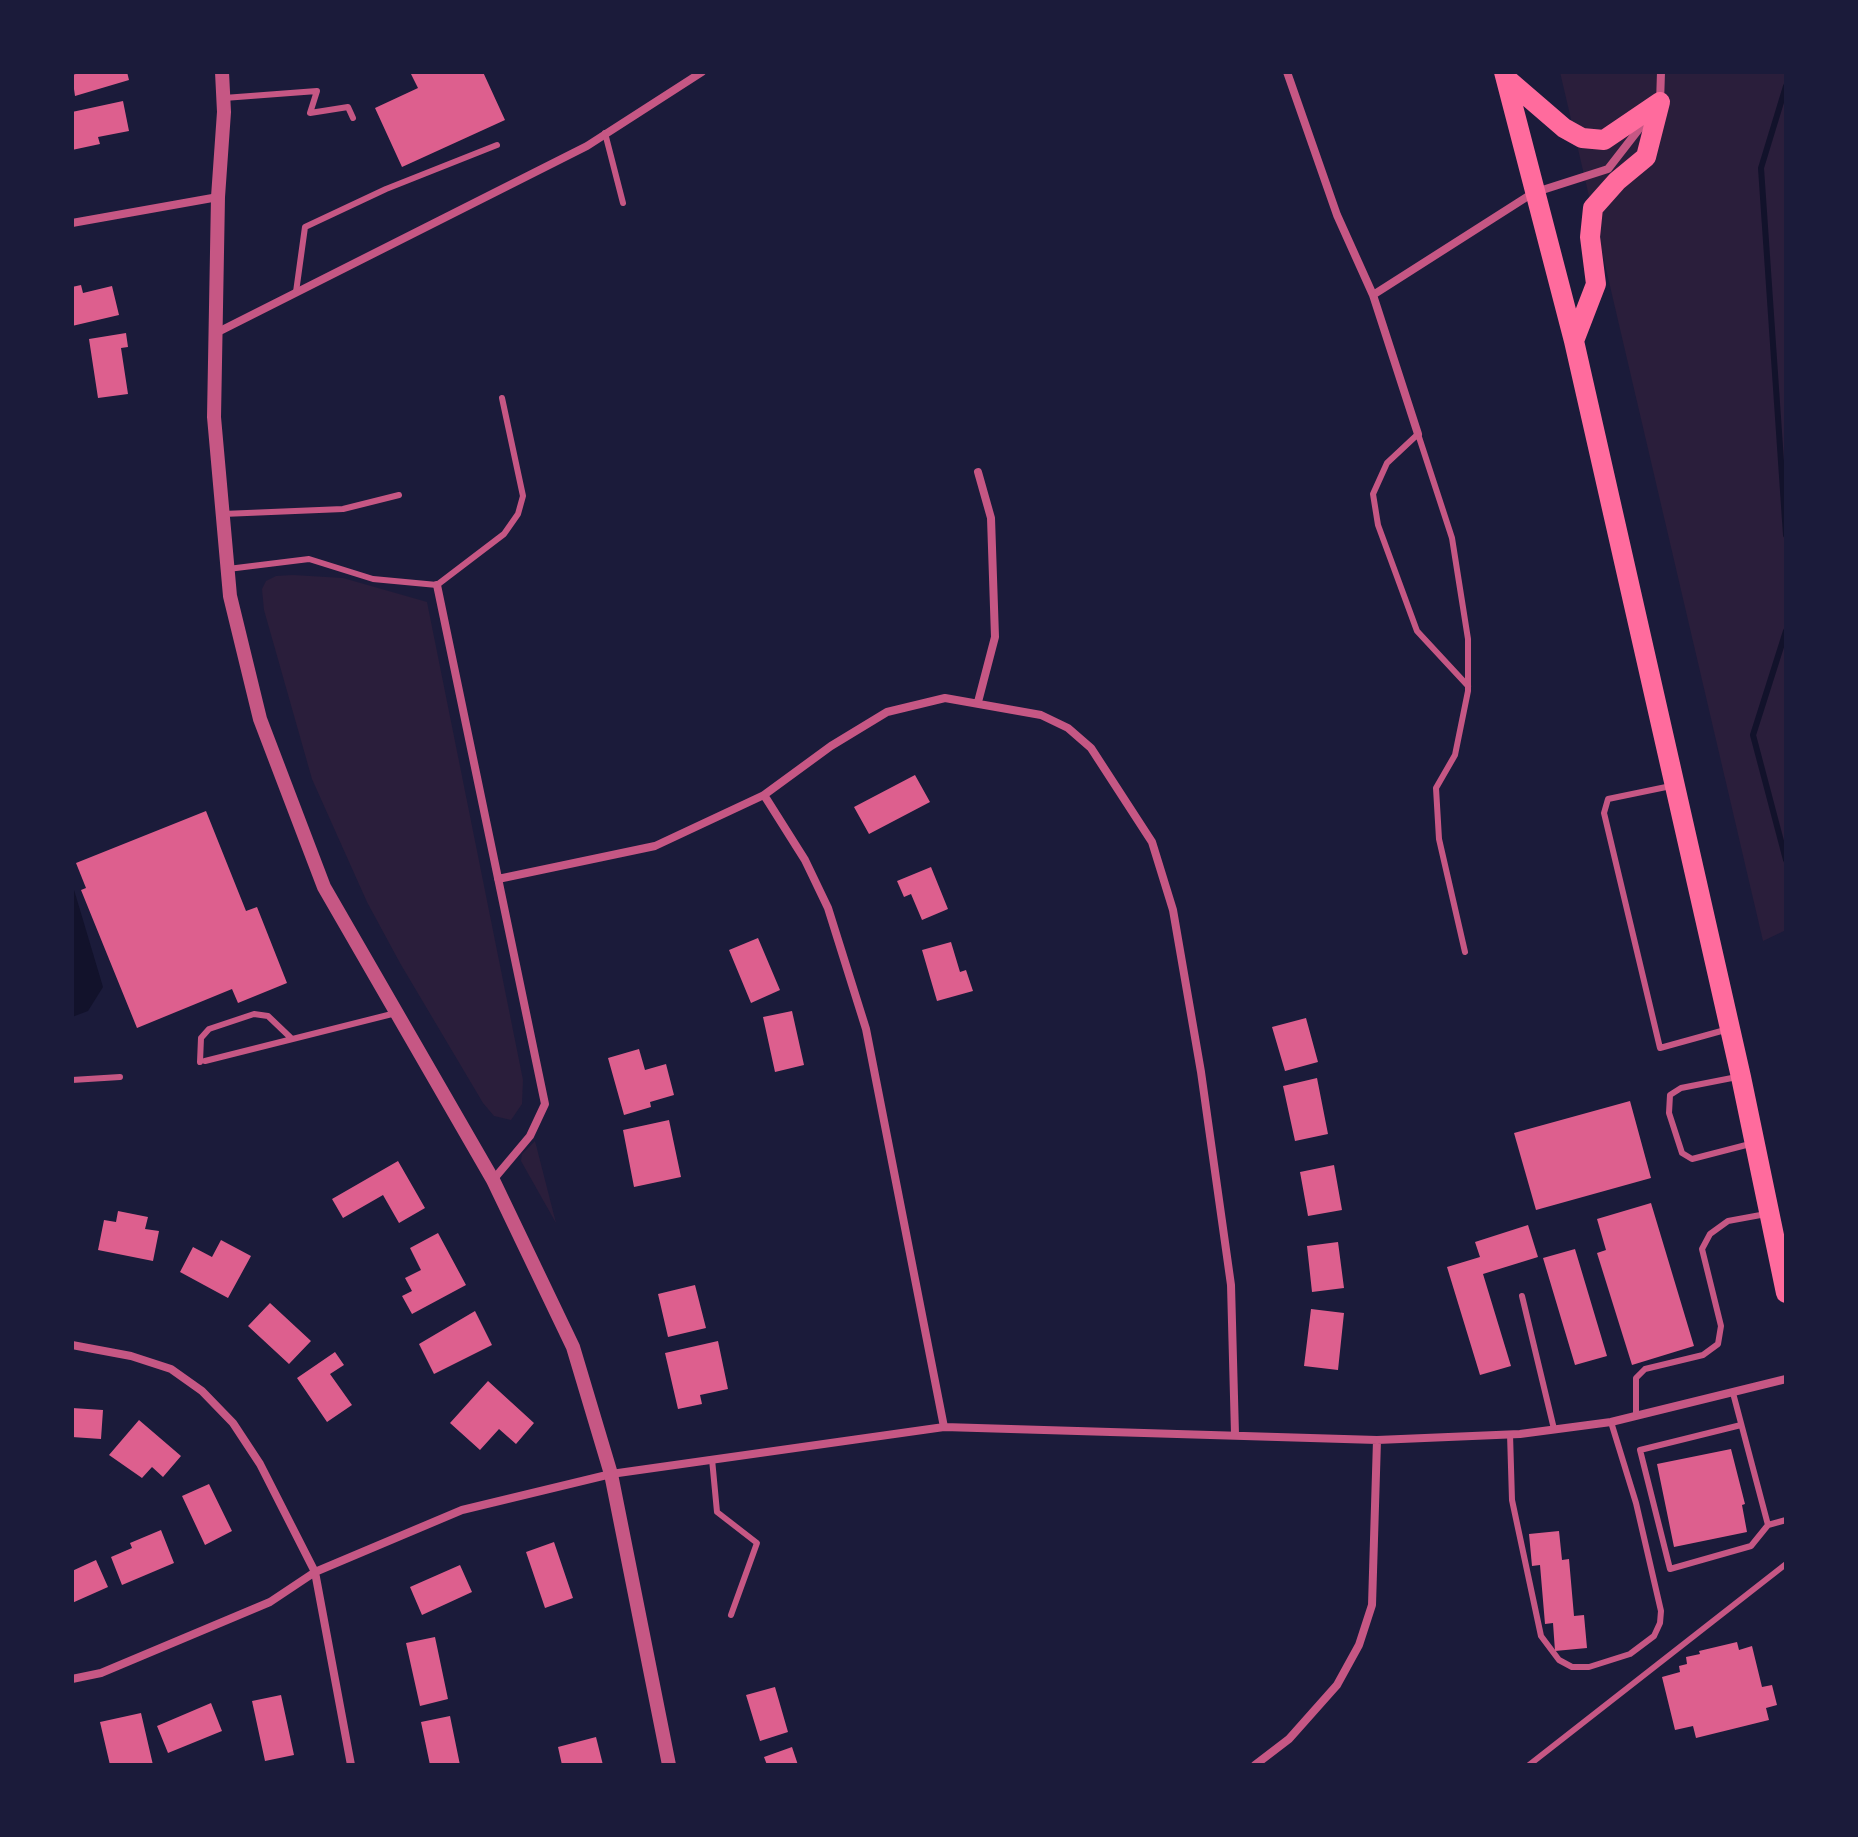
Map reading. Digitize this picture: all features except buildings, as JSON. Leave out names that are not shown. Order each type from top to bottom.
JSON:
[{"type":"main road","points":[[1505,75],[1564,128],[1582,138],[1604,140],[1660,102]]},
{"type":"main road","points":[[1505,75],[1533,193],[1574,341],[1741,1077],[1786,1293]]},
{"type":"main road","points":[[1574,341],[1596,284],[1590,237],[1593,208],[1617,181],[1646,157],[1660,102]]},
{"type":"street","points":[[222,72],[224,98],[218,197],[214,417],[230,596],[260,719],[324,887],[493,1180],[573,1347],[611,1474],[669,1765]]},
{"type":"street","points":[[214,334],[605,133],[702,72]]},
{"type":"street","points":[[1287,72],[1337,215],[1373,295],[1418,434]]},
{"type":"street","points":[[1373,295],[1533,193],[1608,169],[1660,102],[1661,72]]},
{"type":"street","points":[[72,223],[218,197]]},
{"type":"street","points":[[978,472],[991,518],[995,637],[978,702]]},
{"type":"street","points":[[437,585],[545,1104],[530,1136],[493,1180]]},
{"type":"street","points":[[498,879],[655,846],[764,795],[831,746],[887,712],[945,698],[1041,715],[1068,728],[1091,748],[1152,842],[1173,910],[1231,1285],[1235,1434]]},
{"type":"street","points":[[764,795],[805,860],[828,908],[866,1029],[944,1427]]},
{"type":"street","points":[[72,1345],[131,1356],[171,1369],[202,1391],[233,1423],[260,1464],[315,1572],[351,1765]]},
{"type":"street","points":[[72,1679],[101,1673],[270,1602],[315,1572],[462,1510],[611,1474],[944,1427],[1377,1440],[1510,1434],[1611,1422],[1786,1379]]},
{"type":"street","points":[[1255,1765],[1289,1739],[1337,1685],[1359,1645],[1372,1605],[1377,1440]]},
{"type":"lane","points":[[224,98],[317,91],[310,113],[348,107],[353,118]]},
{"type":"lane","points":[[605,133],[623,203]]},
{"type":"lane","points":[[296,292],[305,227],[386,189],[497,145]]},
{"type":"lane","points":[[228,569],[309,559],[373,579],[437,585],[504,534],[518,514],[523,496],[502,398]]},
{"type":"lane","points":[[1465,952],[1439,839],[1436,788],[1455,755],[1468,686],[1468,639],[1452,538],[1418,434],[1387,463],[1373,494],[1378,525],[1417,631],[1468,686]]},
{"type":"lane","points":[[223,514],[343,509],[399,495]]},
{"type":"lane","points":[[1675,785],[1608,799],[1604,813],[1654,1036],[1660,1048],[1730,1029]]},
{"type":"lane","points":[[292,1039],[268,1016],[254,1014],[209,1029],[201,1038],[202,1062],[396,1013]]},
{"type":"lane","points":[[72,1080],[120,1077]]},
{"type":"lane","points":[[1741,1077],[1681,1088],[1670,1095],[1669,1113],[1682,1153],[1692,1159],[1755,1143]]},
{"type":"lane","points":[[1636,1416],[1636,1378],[1645,1369],[1703,1355],[1718,1344],[1721,1326],[1702,1249],[1710,1234],[1728,1221],[1769,1213]]},
{"type":"lane","points":[[1522,1296],[1554,1429]]},
{"type":"lane","points":[[1733,1393],[1768,1525]]},
{"type":"lane","points":[[1510,1434],[1512,1500],[1541,1636],[1559,1660],[1572,1667],[1589,1667],[1630,1654],[1654,1636],[1660,1623],[1661,1611],[1636,1503],[1611,1422]]},
{"type":"lane","points":[[1741,1425],[1640,1450],[1670,1569],[1751,1546],[1768,1525],[1786,1520]]},
{"type":"lane","points":[[712,1459],[717,1512],[757,1543],[731,1615]]},
{"type":"lane","points":[[1529,1765],[1786,1564]]},
{"type":"shaded area","points":[[1560,72],[1786,72],[1786,930],[1763,941]]},
{"type":"shaded area","points":[[276,576],[343,578],[427,602],[523,1080],[522,1104],[511,1120],[494,1116],[483,1103],[400,963],[367,902],[312,779],[264,610],[262,589],[266,581]]},
{"type":"shaded area","points":[[72,883],[103,987],[88,1011],[72,1017]]},
{"type":"shaded area","points":[[535,1141],[556,1223],[521,1161],[522,1154]]},
{"type":"waterway","points":[[1786,86],[1761,168],[1786,535]]},
{"type":"waterway","points":[[1786,631],[1753,735],[1786,860]]}]
